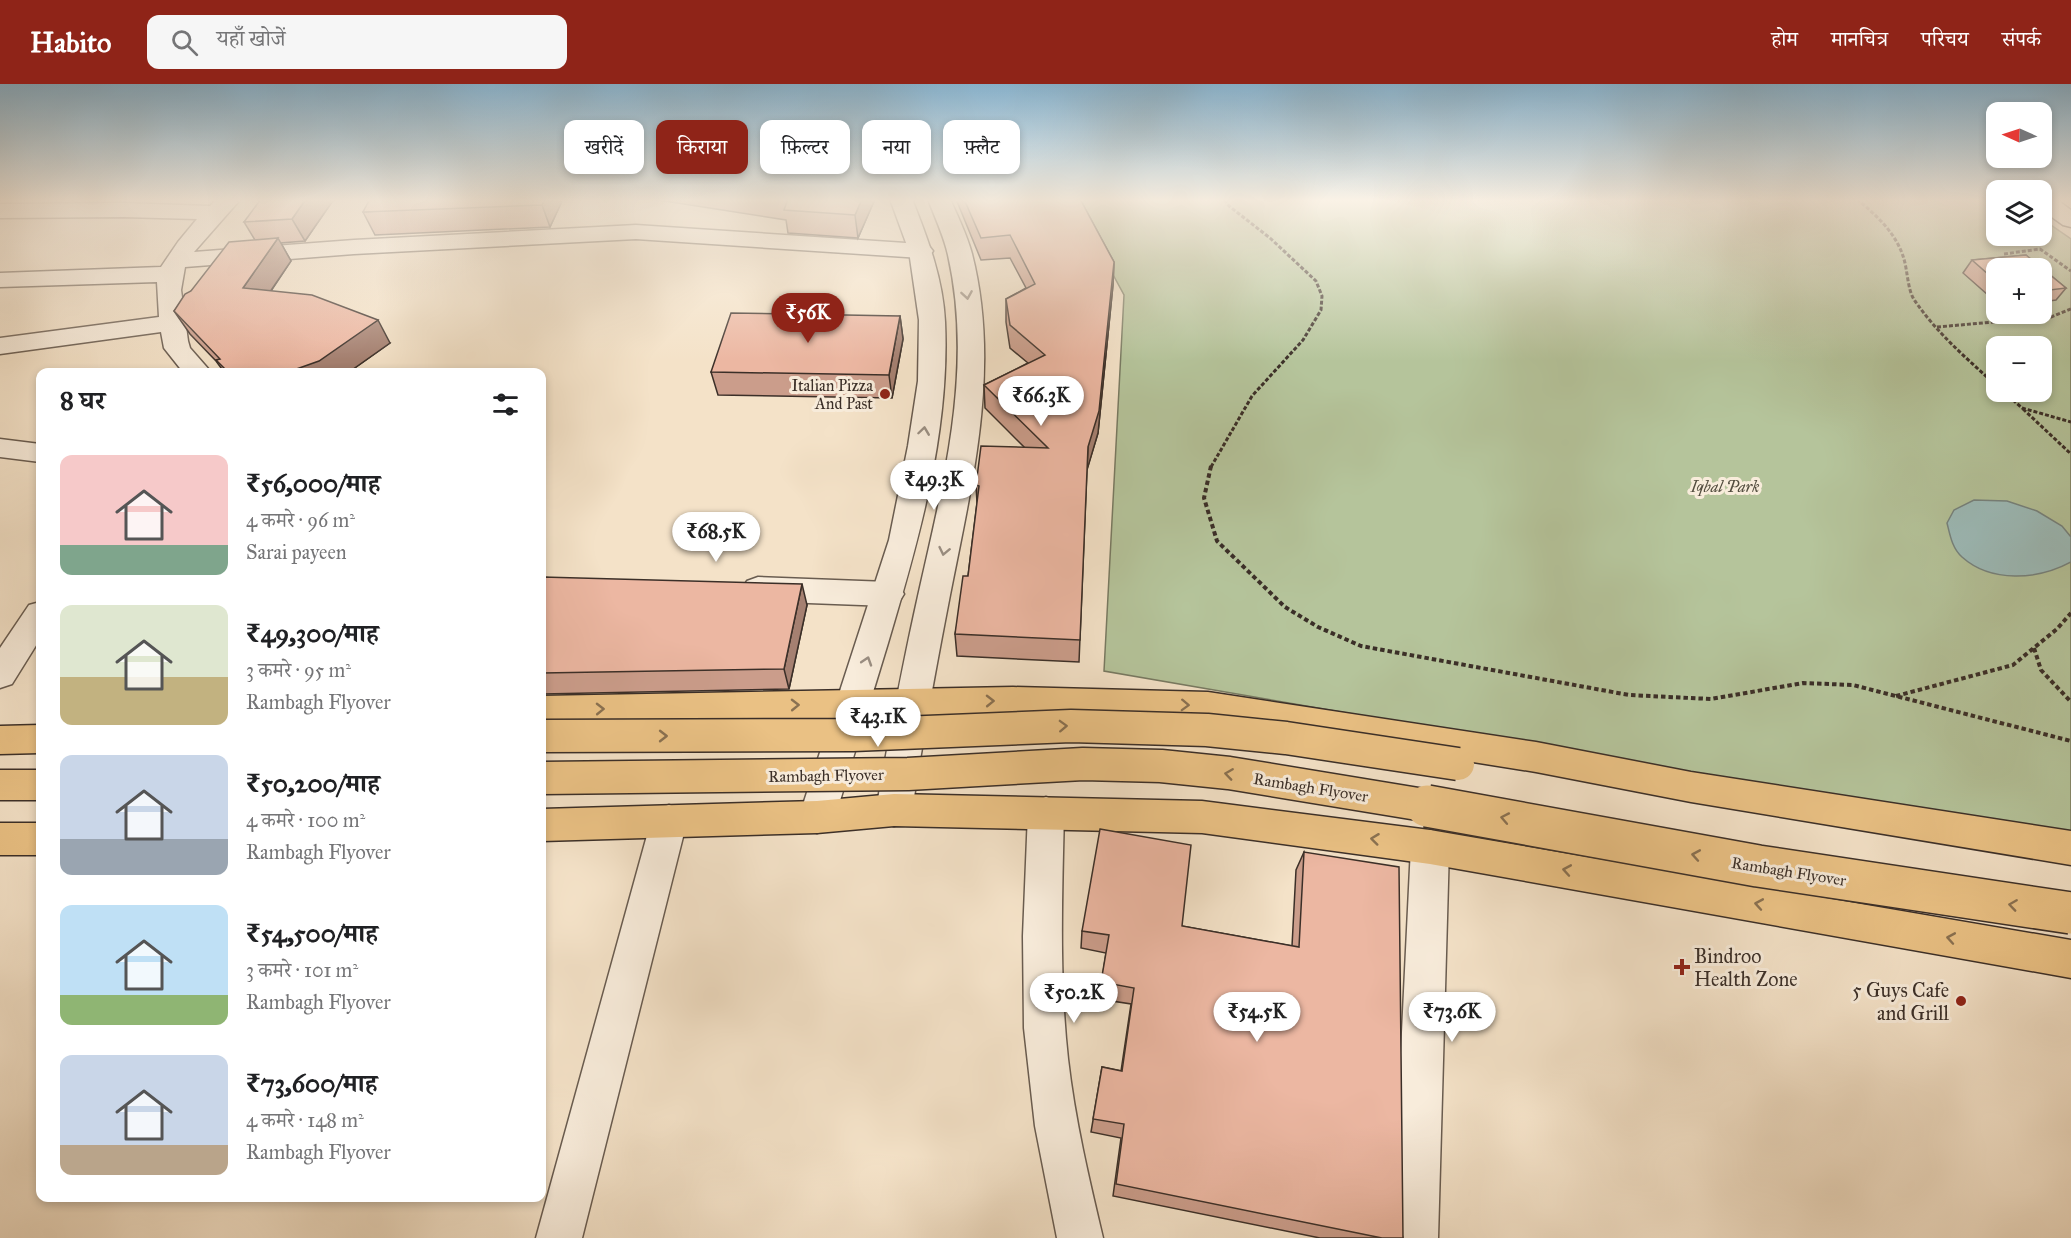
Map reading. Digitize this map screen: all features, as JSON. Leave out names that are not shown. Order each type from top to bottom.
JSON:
[{"type":"main road","points":[[546,710],[1012,700],[1208,706],[1536,758],[1691,787],[2071,848]]},
{"type":"main road","points":[[0,717],[36,717]]},
{"type":"main road","points":[[546,736],[853,735],[1071,726],[1208,730],[1339,746],[1695,806],[2071,862]]},
{"type":"main road","points":[[0,740],[36,739]]},
{"type":"main road","name":"Rambagh Flyover","points":[[546,778],[909,774],[1083,764],[1161,766],[1229,773],[1497,817],[1758,866],[2071,913]]},
{"type":"main road","points":[[0,785],[36,785]]},
{"type":"main road","points":[[546,825],[817,817],[894,810],[1202,817],[1430,846],[2071,959]]},
{"type":"main road","points":[[0,839],[36,839]]},
{"type":"street","points":[[185,253],[173,268],[173,361],[189,368]]},
{"type":"street","points":[[0,280],[173,268],[324,253]]},
{"type":"street","points":[[817,817],[904,540],[922,446],[931,381],[932,320],[921,253]]},
{"type":"street","points":[[894,810],[912,703],[965,453],[972,366],[969,301],[960,253]]},
{"type":"street","points":[[0,346],[172,323]]},
{"type":"street","points":[[0,448],[36,452]]},
{"type":"street","points":[[733,588],[888,594]]},
{"type":"street","points":[[0,675],[36,621]]},
{"type":"street","points":[[1046,813],[1041,962],[1047,1060],[1061,1152],[1080,1238]]},
{"type":"street","points":[[559,1238],[669,821]]},
{"type":"street","points":[[1415,1238],[1430,846]]},
{"type":"path","points":[[1286,253],[1316,281],[1322,296],[1321,310],[1303,340],[1252,396],[1212,462],[1204,498],[1217,541],[1285,607],[1318,627],[1361,646],[1629,695],[1711,699],[1803,683],[1853,685],[2071,741]]},
{"type":"path","points":[[1901,253],[1913,299],[1948,341],[1986,376]]},
{"type":"path","points":[[2004,254],[2012,253]]},
{"type":"path","points":[[2045,253],[2071,272]]},
{"type":"path","points":[[1936,327],[2051,317],[2071,309]]},
{"type":"path","points":[[2015,402],[2071,454]]},
{"type":"path","points":[[2022,408],[2071,422]]},
{"type":"path","points":[[1896,696],[2013,665],[2057,629],[2071,613]]},
{"type":"path","points":[[2034,648],[2041,670],[2071,702]]},
{"type":"green space","name":"Iqbal Park","points":[[1101,253],[2071,253],[2071,838],[1104,671],[1124,295]]},
{"type":"water","points":[[1974,500],[2007,501],[2037,511],[2062,526],[2071,537],[2071,562],[2044,572],[2015,576],[2001,575],[1974,565],[1956,550],[1947,523],[1954,510]]},
{"type":"building","points":[[221,253],[268,253],[243,288],[312,295],[378,320],[319,361],[299,368],[224,368],[216,360],[220,359],[174,311],[185,294],[191,291]]},
{"type":"building","points":[[1019,253],[1109,253],[1114,262],[1099,411],[1088,447],[1080,640],[955,634],[963,576],[968,576],[979,486],[976,485],[981,446],[1048,448],[984,385],[1045,355],[1010,325],[1006,299],[1035,284]]},
{"type":"building","points":[[2026,255],[2030,258],[1994,258]]},
{"type":"building","points":[[1986,259],[1986,272],[1972,260]]},
{"type":"building","points":[[2052,276],[2066,288],[2052,290]]},
{"type":"building","points":[[731,313],[900,316],[889,375],[711,372]]},
{"type":"building","points":[[546,577],[802,584],[784,669],[546,673]]},
{"type":"building","points":[[1100,829],[1191,845],[1182,926],[1299,947],[1304,852],[1399,867],[1403,1238],[1382,1238],[1116,1184],[1124,1124],[1093,1119],[1102,1067],[1122,1071],[1134,988],[1101,982],[1109,935],[1082,931]]},
{"type":"place","name":"Italian Pizza And Past","points":[[885,394]]},
{"type":"place","name":"Bindroo Health Zone","points":[[1682,967]]},
{"type":"place","name":"5 Guys Cafe and Grill","points":[[1961,1001]]}]
